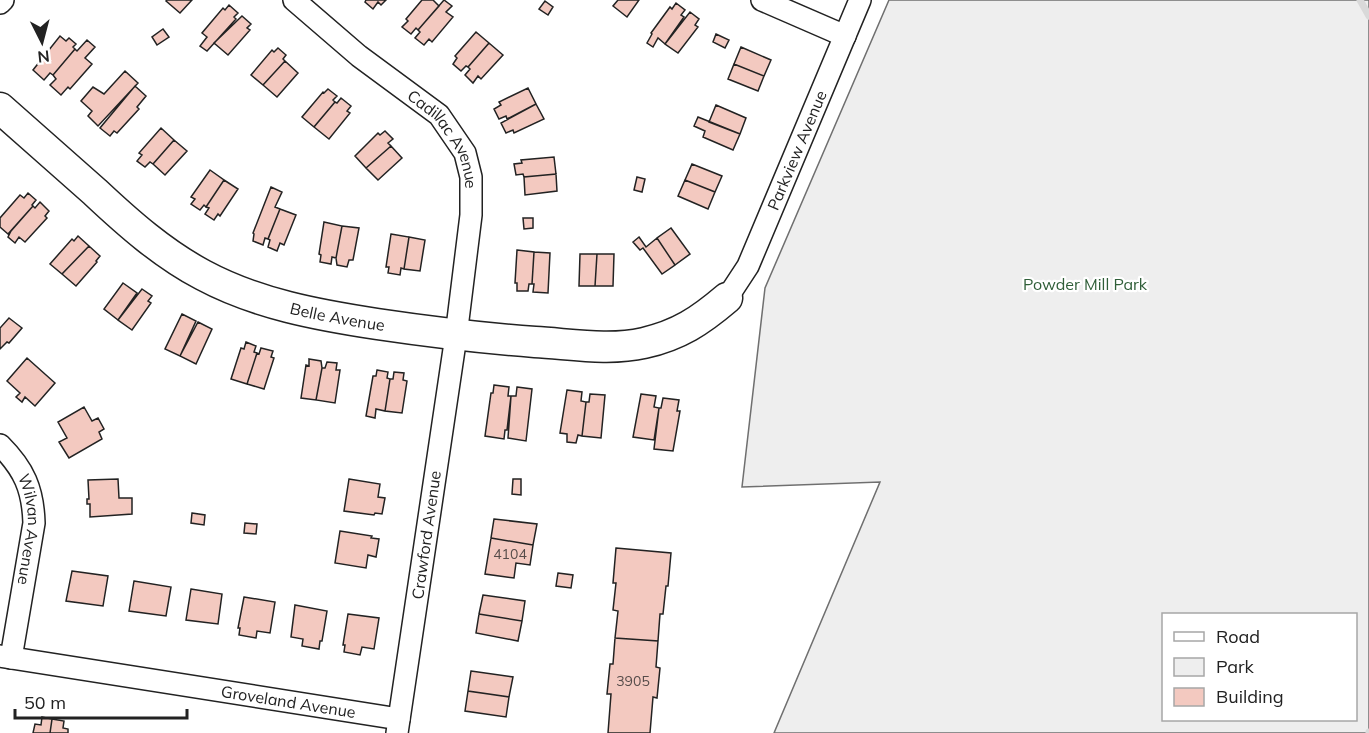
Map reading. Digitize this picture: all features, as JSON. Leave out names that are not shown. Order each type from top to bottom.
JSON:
[{"type":"street","points":[[0,3],[3,0]]},
{"type":"street","name":"Cadillac Avenue","points":[[294,0],[359,56],[439,115],[465,153],[471,177],[471,215],[456,336]]},
{"type":"street","points":[[762,0],[845,36]]},
{"type":"street","name":"Parkview Avenue","points":[[727,298],[748,266],[860,0]]},
{"type":"street","name":"Belle Avenue","points":[[0,108],[128,222],[166,251],[203,275],[291,309],[346,320],[456,336],[607,347],[642,343],[675,334],[701,320],[727,298]]},
{"type":"street","name":"Crawford Avenue","points":[[398,726],[456,336]]},
{"type":"street","name":"Wilvan Avenue","points":[[0,445],[20,468],[28,483],[33,502],[34,523],[5,657]]},
{"type":"street","name":"Groveland Avenue","points":[[5,657],[398,726]]},
{"type":"green space","name":"Powder Mill Park","points":[[889,0],[1369,0],[1369,733],[774,733],[880,482],[742,487],[765,288]]},
{"type":"building","points":[[167,0],[192,0],[180,13]]},
{"type":"building","points":[[366,0],[386,0],[381,5],[378,2],[373,9],[365,2]]},
{"type":"building","points":[[422,0],[433,0],[439,6],[418,30],[416,28],[411,34],[402,27]]},
{"type":"building","points":[[444,0],[452,6],[446,12],[453,17],[432,42],[429,39],[424,45],[415,38],[420,32],[418,30]]},
{"type":"building","points":[[618,0],[639,0],[627,17],[613,6]]},
{"type":"building","points":[[545,1],[553,7],[548,15],[539,9]]},
{"type":"building","points":[[676,3],[685,10],[681,15],[684,17],[665,44],[658,38],[653,47],[647,43],[651,33],[670,7],[672,9]]},
{"type":"building","points":[[229,5],[238,13],[234,17],[236,19],[207,51],[200,46],[207,37],[202,33],[223,8],[225,10]]},
{"type":"building","points":[[690,12],[699,19],[695,25],[698,27],[678,53],[665,44]]},
{"type":"building","points":[[242,16],[251,24],[247,28],[250,30],[228,55],[214,43]]},
{"type":"building","points":[[163,29],[169,37],[157,45],[152,37]]},
{"type":"building","points":[[476,32],[489,43],[468,67],[466,66],[461,71],[453,64],[457,58],[455,56]]},
{"type":"building","points":[[716,34],[729,40],[725,48],[713,42]]},
{"type":"building","points":[[60,36],[66,41],[69,38],[76,44],[73,47],[75,49],[53,75],[50,73],[44,80],[33,70]]},
{"type":"building","points":[[87,40],[95,47],[85,58],[92,64],[70,89],[68,87],[61,95],[50,85],[56,79],[53,75],[75,49],[77,51]]},
{"type":"building","points":[[489,43],[503,55],[481,79],[478,76],[473,83],[465,75],[470,69],[468,67]]},
{"type":"building","points":[[741,47],[771,60],[764,76],[734,64]]},
{"type":"building","points":[[278,48],[286,55],[283,59],[285,61],[263,85],[251,75],[272,50],[274,52]]},
{"type":"building","points":[[285,61],[298,73],[277,97],[263,85]]},
{"type":"building","points":[[734,64],[764,76],[758,91],[728,79]]},
{"type":"building","points":[[125,71],[138,83],[98,126],[88,116],[92,111],[81,101],[93,87],[104,94]]},
{"type":"building","points":[[135,86],[146,96],[137,107],[139,109],[117,133],[114,131],[110,136],[100,128]]},
{"type":"building","points":[[528,88],[536,104],[507,119],[506,116],[499,119],[494,109],[501,105],[499,102]]},
{"type":"building","points":[[328,89],[337,96],[333,100],[335,102],[314,127],[302,117]]},
{"type":"building","points":[[341,98],[351,106],[347,111],[350,113],[329,139],[314,127]]},
{"type":"building","points":[[536,104],[544,119],[514,133],[513,130],[506,133],[501,123]]},
{"type":"building","points":[[716,105],[746,118],[740,134],[709,122]]},
{"type":"building","points":[[698,117],[740,134],[733,150],[703,137],[705,131],[694,126]]},
{"type":"building","points":[[161,128],[174,140],[153,164],[150,162],[145,167],[137,161],[142,155],[139,153]]},
{"type":"building","points":[[385,131],[393,139],[388,143],[391,146],[366,168],[355,156],[378,133],[380,135]]},
{"type":"building","points":[[174,140],[187,151],[165,175],[153,164]]},
{"type":"building","points":[[391,146],[402,158],[378,180],[366,168]]},
{"type":"building","points":[[554,157],[556,174],[524,177],[523,174],[516,175],[514,164],[522,163],[521,160]]},
{"type":"building","points":[[692,164],[722,176],[715,192],[685,180]]},
{"type":"building","points":[[210,170],[224,180],[206,207],[204,205],[200,210],[191,204],[195,199],[191,197]]},
{"type":"building","points":[[556,174],[557,191],[525,195],[524,177]]},
{"type":"building","points":[[637,177],[645,179],[642,192],[634,190]]},
{"type":"building","points":[[224,180],[238,189],[220,216],[218,214],[214,220],[205,214],[209,208],[206,207]]},
{"type":"building","points":[[685,180],[715,192],[708,209],[678,196]]},
{"type":"building","points":[[271,187],[282,192],[275,207],[280,209],[268,239],[265,238],[263,245],[253,241],[253,233]]},
{"type":"building","points":[[28,193],[36,200],[8,234],[0,227],[0,218],[20,195],[24,198]]},
{"type":"building","points":[[40,202],[49,211],[45,216],[47,218],[25,242],[19,237],[15,243],[8,237],[11,231],[33,206],[35,208]]},
{"type":"building","points":[[280,209],[296,215],[284,245],[280,243],[277,251],[268,247],[270,240],[268,239]]},
{"type":"building","points":[[523,218],[533,218],[533,228],[524,229]]},
{"type":"building","points":[[324,222],[342,226],[336,258],[332,257],[331,264],[320,262]]},
{"type":"building","points":[[342,226],[359,228],[353,260],[349,260],[347,267],[337,265],[336,258]]},
{"type":"building","points":[[671,228],[690,254],[675,265],[657,238]]},
{"type":"building","points":[[391,234],[409,237],[404,269],[401,268],[400,275],[388,273],[389,267],[386,267]]},
{"type":"building","points":[[78,236],[89,246],[62,274],[50,264],[72,239],[74,241]]},
{"type":"building","points":[[409,237],[425,240],[420,271],[404,269]]},
{"type":"building","points":[[639,237],[646,247],[657,238],[675,265],[662,274],[643,248],[640,250],[633,242]]},
{"type":"building","points":[[89,246],[100,256],[76,286],[62,274]]},
{"type":"building","points":[[517,250],[534,252],[532,284],[529,284],[528,291],[517,291],[517,283],[515,283]]},
{"type":"building","points":[[534,252],[550,253],[548,293],[533,292]]},
{"type":"building","points":[[580,254],[597,254],[595,286],[579,286]]},
{"type":"building","points":[[597,254],[614,254],[613,286],[595,286]]},
{"type":"building","points":[[123,283],[137,293],[118,320],[104,309]]},
{"type":"building","points":[[142,289],[152,296],[148,301],[151,303],[132,330],[118,320]]},
{"type":"building","points":[[182,314],[196,321],[180,356],[165,349]]},
{"type":"building","points":[[9,318],[22,328],[9,343],[7,342],[0,349],[0,328]]},
{"type":"building","points":[[198,322],[212,329],[196,364],[180,356]]},
{"type":"building","points":[[246,342],[256,346],[254,352],[257,353],[247,384],[231,379],[241,348],[244,349]]},
{"type":"building","points":[[261,348],[273,351],[271,357],[274,358],[264,389],[247,384],[257,353],[259,354]]},
{"type":"building","points":[[27,358],[55,383],[35,406],[25,397],[22,402],[16,397],[20,393],[7,381]]},
{"type":"building","points":[[309,359],[321,361],[322,368],[316,400],[301,398]]},
{"type":"building","points":[[327,362],[337,363],[336,370],[340,370],[335,403],[316,400],[322,368],[325,368]]},
{"type":"building","points":[[377,370],[388,372],[387,378],[390,379],[385,411],[376,409],[375,418],[366,416],[373,376],[376,376]]},
{"type":"building","points":[[394,372],[404,373],[403,380],[407,381],[402,413],[385,411],[390,379],[393,379]]},
{"type":"building","points":[[494,385],[509,387],[508,396],[511,396],[504,439],[485,436]]},
{"type":"building","points":[[517,387],[532,389],[526,441],[508,438],[511,396],[516,396]]},
{"type":"building","points":[[567,390],[582,392],[581,401],[586,402],[582,436],[578,435],[576,443],[567,442],[567,434],[560,433]]},
{"type":"building","points":[[590,394],[605,395],[601,438],[582,436],[586,402],[589,402]]},
{"type":"building","points":[[641,394],[656,396],[654,407],[659,408],[654,440],[633,437]]},
{"type":"building","points":[[663,398],[679,400],[677,411],[680,411],[673,451],[654,449],[659,408],[661,408]]},
{"type":"building","points":[[84,407],[92,421],[98,418],[104,429],[99,432],[102,439],[69,458],[59,442],[67,438],[58,422]]},
{"type":"building","points":[[118,479],[119,498],[132,498],[132,514],[90,517],[90,504],[87,504],[88,480]]},
{"type":"building","points":[[349,479],[380,484],[378,497],[385,498],[382,514],[344,511]]},
{"type":"building","points":[[513,479],[521,479],[521,495],[512,494]]},
{"type":"building","points":[[192,513],[205,515],[204,525],[191,523]]},
{"type":"building","points":[[494,519],[537,524],[533,545],[491,538]]},
{"type":"building","points":[[245,523],[257,524],[256,534],[244,533]]},
{"type":"building","points":[[340,531],[379,539],[376,557],[368,555],[366,568],[335,563]]},
{"type":"building","points":[[491,538],[533,545],[530,565],[516,563],[514,578],[485,574]]},
{"type":"building","points":[[616,548],[671,553],[663,614],[660,614],[658,641],[615,638],[618,611],[613,610]]},
{"type":"building","points":[[72,571],[108,576],[103,606],[66,601]]},
{"type":"building","points":[[558,573],[573,575],[571,588],[556,586]]},
{"type":"building","points":[[134,581],[171,587],[166,616],[129,611]]},
{"type":"building","points":[[191,589],[222,594],[218,624],[186,620]]},
{"type":"building","points":[[483,595],[525,601],[522,621],[479,614]]},
{"type":"building","points":[[244,597],[275,602],[270,633],[257,631],[256,638],[239,635],[240,628],[238,628]]},
{"type":"building","points":[[295,605],[327,611],[319,649],[302,646],[303,639],[291,637]]},
{"type":"building","points":[[348,614],[379,618],[374,649],[362,647],[360,655],[344,652]]},
{"type":"building","points":[[479,614],[522,621],[518,641],[476,633]]},
{"type":"building","points":[[615,638],[658,641],[656,667],[660,668],[657,698],[653,697],[650,733],[608,733],[611,694],[607,694]]},
{"type":"building","points":[[471,671],[513,677],[509,697],[468,691]]},
{"type":"building","points":[[468,691],[509,697],[506,717],[465,711]]},
{"type":"building","points":[[42,717],[52,719],[50,733],[33,733],[35,724],[41,725]]},
{"type":"building","points":[[52,719],[64,721],[63,728],[68,729],[68,733],[50,733]]},
{"type":"waterway","points":[[1360,0],[1369,16]]}]
